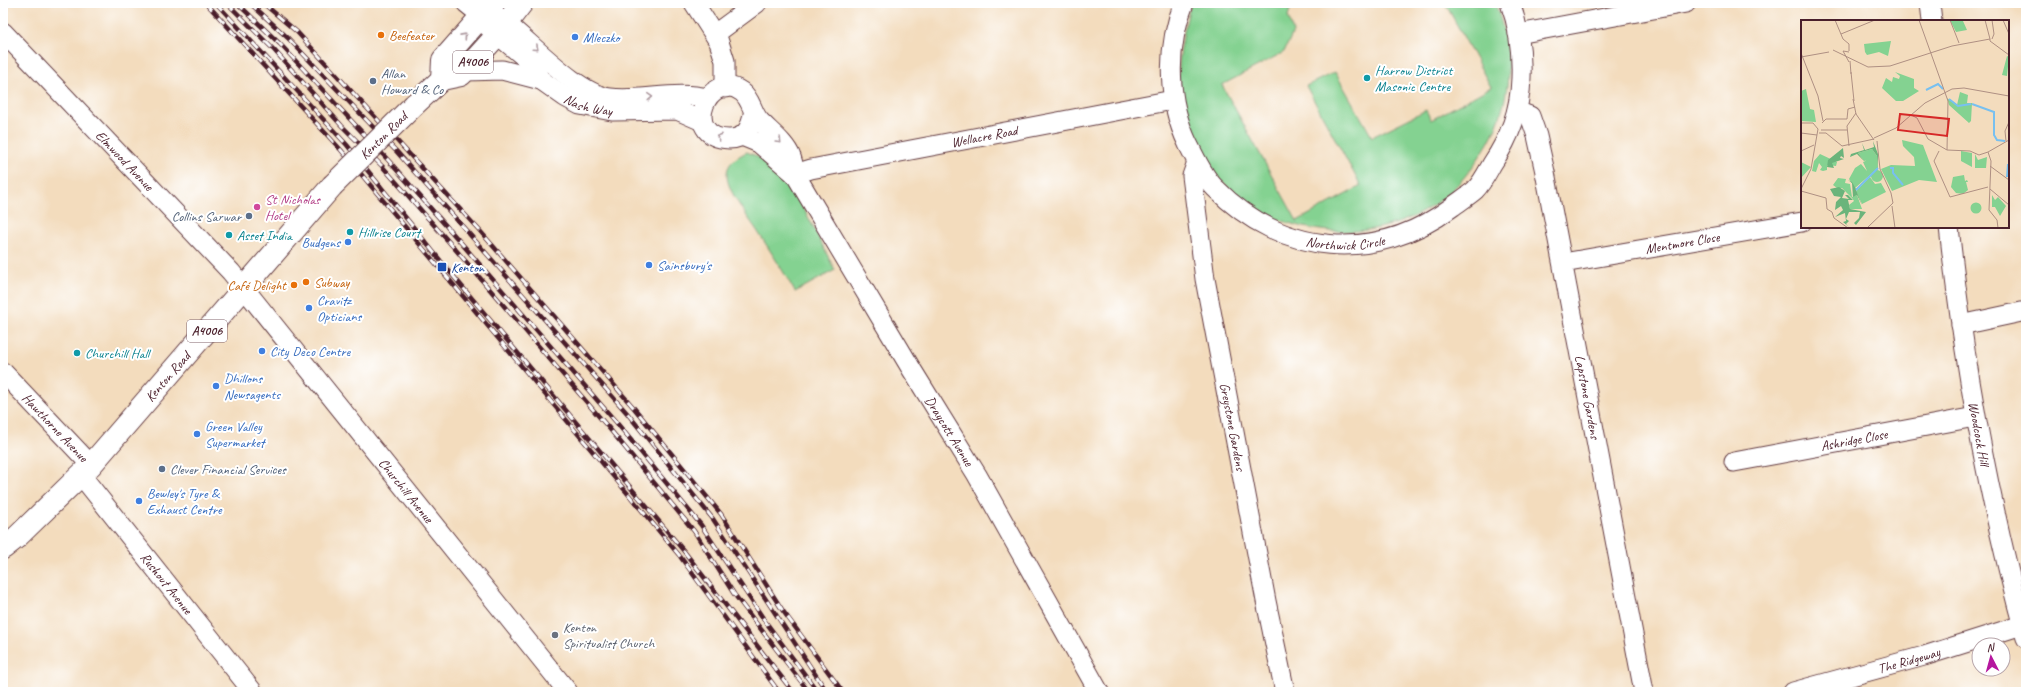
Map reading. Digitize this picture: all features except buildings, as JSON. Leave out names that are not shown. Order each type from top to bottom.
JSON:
[{"type":"main road","name":"A4006","points":[[482,10],[443,60],[442,79],[462,75],[522,3]]},
{"type":"main road","name":"Kenton Road","points":[[3,548],[17,537],[86,470],[245,289],[262,266],[332,186],[442,79]]},
{"type":"street","points":[[694,3],[723,51],[725,88],[712,93],[707,98],[702,108],[702,121]]},
{"type":"street","points":[[714,34],[757,3]]},
{"type":"street","name":"Northwick Circle","points":[[1184,3],[1173,41],[1171,72],[1173,100],[1183,133],[1197,162],[1214,187],[1236,207],[1266,226],[1290,236],[1323,244],[1357,245],[1392,239],[1432,222],[1475,190],[1506,143],[1517,111],[1520,97],[1522,60],[1518,34],[1510,3]]},
{"type":"street","points":[[1518,34],[1686,3]]},
{"type":"street","points":[[1930,3],[1932,20]]},
{"type":"street","points":[[482,10],[502,28]]},
{"type":"street","name":"Nash Way","points":[[502,28],[529,61],[541,80],[565,97],[580,105],[596,109],[624,112],[677,110],[702,121]]},
{"type":"street","name":"Nash Way","points":[[502,28],[577,84],[596,94],[624,99],[691,94],[707,98]]},
{"type":"street","name":"Elmwood Avenue","points":[[3,32],[231,272],[245,289]]},
{"type":"street","points":[[466,70],[502,70],[541,80]]},
{"type":"street","name":"Draycott Avenue","points":[[725,88],[740,91],[746,95],[753,114],[785,147],[803,172],[912,370],[977,475],[1099,692]]},
{"type":"street","name":"Wellacre Road","points":[[803,172],[1173,100]]},
{"type":"street","name":"Lapstone Gardens","points":[[1517,111],[1530,116],[1537,136],[1563,263],[1644,692]]},
{"type":"street","points":[[742,136],[748,130],[753,114]]},
{"type":"street","name":"Draycott Avenue","points":[[702,121],[710,132],[716,137],[729,139],[742,136],[759,143],[803,172]]},
{"type":"street","name":"Greystone Gardens","points":[[1197,162],[1192,176],[1205,279],[1266,601],[1285,692]]},
{"type":"street","name":"Mentmore Close","points":[[1563,263],[1801,222]]},
{"type":"street","name":"Woodcock Hill","points":[[1949,228],[1961,326],[1975,417],[1997,522],[2024,631]]},
{"type":"street","name":"Churchill Avenue","points":[[245,289],[568,692]]},
{"type":"street","points":[[1961,326],[2026,312]]},
{"type":"street","name":"Hawthorne Avenue","points":[[3,372],[86,470]]},
{"type":"street","name":"Ashridge Close","points":[[1734,462],[1975,417]]},
{"type":"street","name":"Rushout Avenue","points":[[86,470],[253,692]]},
{"type":"street","name":"The Ridgeway","points":[[1793,692],[2024,631]]},
{"type":"green space","points":[[1191,3],[1292,3],[1288,16],[1293,32],[1284,52],[1222,85],[1297,221],[1361,186],[1306,86],[1335,72],[1372,137],[1426,110],[1431,120],[1491,87],[1445,3],[1495,3],[1506,42],[1508,61],[1508,80],[1500,117],[1482,153],[1470,170],[1450,192],[1426,210],[1399,222],[1370,229],[1340,231],[1310,228],[1281,220],[1254,208],[1231,190],[1211,168],[1199,148],[1190,127],[1182,106],[1179,67],[1182,41]]},
{"type":"green space","points":[[747,152],[763,160],[776,171],[789,186],[810,219],[835,270],[795,292],[773,254],[735,197],[728,183],[727,172],[730,164],[739,156]]},
{"type":"railway","points":[[206,3],[341,150],[679,555],[779,692]]},
{"type":"railway","points":[[216,3],[347,145],[444,265],[683,550],[793,692]]},
{"type":"railway","points":[[227,3],[274,50],[342,126],[382,166],[608,427],[694,531],[734,594],[809,692]]},
{"type":"railway","points":[[237,3],[280,44],[388,160],[616,422],[701,525],[765,621],[818,692]]},
{"type":"railway","points":[[250,3],[288,38],[397,152],[627,413],[713,519],[827,692]]},
{"type":"railway","points":[[263,3],[297,32],[480,231],[634,408],[721,514],[783,611],[843,692]]},
{"type":"place","name":"Beefeater","points":[[381,35]]},
{"type":"place","name":"Mleczko","points":[[575,37]]},
{"type":"place","name":"Harrow District Masonic Centre","points":[[1367,78]]},
{"type":"place","name":"Allan Howard & Co","points":[[373,81]]},
{"type":"place","name":"St Nicholas Hotel","points":[[257,207]]},
{"type":"place","name":"Collins Sarwar","points":[[249,216]]},
{"type":"place","name":"Hillrise Court","points":[[350,232]]},
{"type":"place","name":"Asset India","points":[[229,235]]},
{"type":"place","name":"Budgens","points":[[348,242]]},
{"type":"place","name":"Sainsbury's","points":[[649,265]]},
{"type":"place","name":"Kenton","points":[[442,267]]},
{"type":"place","name":"Subway","points":[[306,282]]},
{"type":"place","name":"Café Delight","points":[[294,285]]},
{"type":"place","name":"Cravitz Opticians","points":[[309,308]]},
{"type":"place","name":"City Deco Centre","points":[[262,351]]},
{"type":"place","name":"Churchill Hall","points":[[77,353]]},
{"type":"place","name":"Dhillons Newsagents","points":[[216,386]]},
{"type":"place","name":"Green Valley Supermarket","points":[[197,434]]},
{"type":"place","name":"Clever Financial Services","points":[[162,469]]},
{"type":"place","name":"Bewley's Tyre & Exhaust Centre","points":[[139,501]]},
{"type":"place","name":"Kenton Spiritualist Church","points":[[555,635]]}]
